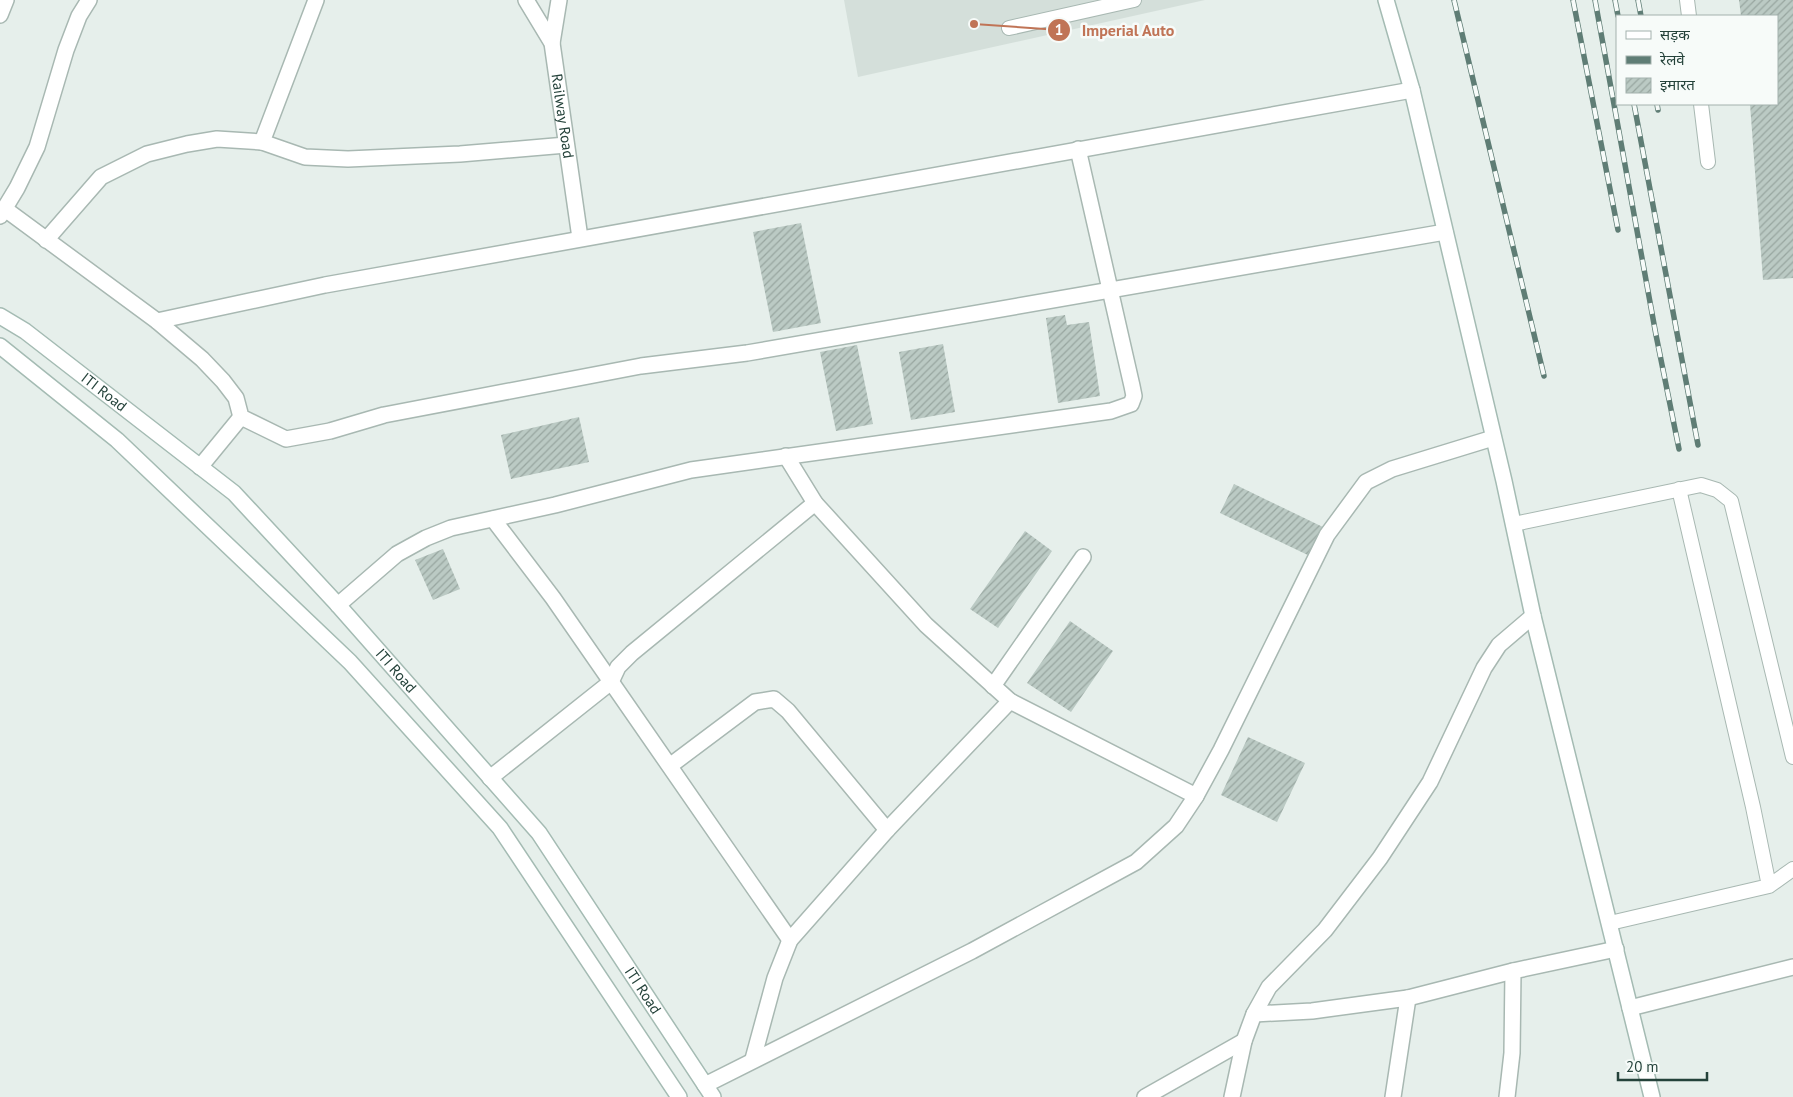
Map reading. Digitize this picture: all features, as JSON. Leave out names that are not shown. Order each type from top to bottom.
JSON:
[{"type":"street","points":[[0,15],[6,0]]},
{"type":"street","points":[[88,0],[79,16],[58,76],[37,148],[2,212],[46,240],[157,321],[224,381],[236,398],[241,418],[286,440],[330,431],[384,415],[641,366],[748,353],[1445,232]]},
{"type":"street","points":[[262,142],[316,0]]},
{"type":"street","name":"Railway Road","points":[[526,0],[552,43],[580,238]]},
{"type":"street","points":[[552,43],[558,0]]},
{"type":"street","points":[[1386,0],[1412,90],[1514,524],[1533,616],[1652,1097]]},
{"type":"street","points":[[157,321],[325,285],[580,238],[1412,90]]},
{"type":"street","points":[[46,240],[101,177],[147,154],[217,139],[262,142],[305,157],[348,159],[460,154],[566,145]]},
{"type":"street","points":[[338,605],[397,554],[451,528],[691,470],[1111,411],[1132,404],[1134,396],[1132,386],[1078,149]]},
{"type":"street","name":"ITI Road","points":[[0,316],[25,331],[234,493],[338,605],[539,833],[709,1091]]},
{"type":"street","name":"ITI Road","points":[[0,346],[117,440],[350,662],[500,828],[679,1097]]},
{"type":"street","points":[[200,467],[241,418]]},
{"type":"street","points":[[709,1091],[754,1059],[972,951],[1136,862],[1176,826],[1196,796],[1221,750],[1327,534],[1366,482],[1392,468],[1493,438]]},
{"type":"street","points":[[786,456],[815,503],[926,624],[1010,701],[1196,796]]},
{"type":"street","points":[[490,778],[611,682],[618,668],[632,653],[815,503]]},
{"type":"street","points":[[492,519],[553,598],[671,765],[790,940]]},
{"type":"street","points":[[993,686],[1083,557]]},
{"type":"street","points":[[1232,1097],[1244,1041],[1254,1014],[1269,987],[1325,930],[1380,858],[1430,782],[1484,668],[1499,645],[1533,616]]},
{"type":"street","points":[[671,765],[755,702],[774,698],[788,710],[887,830]]},
{"type":"street","points":[[754,1059],[772,986],[790,940],[887,830],[1010,701]]},
{"type":"street","points":[[1254,1014],[1312,1011],[1408,998],[1513,970],[1616,949]]},
{"type":"street","points":[[1630,1008],[1793,967]]},
{"type":"street","points":[[1507,1097],[1512,1053],[1513,970]]},
{"type":"street","points":[[1393,1097],[1408,998]]},
{"type":"street","points":[[1144,1097],[1244,1041]]},
{"type":"lane","points":[[1008,28],[1134,0]]},
{"type":"lane","points":[[1687,0],[1689,15]]},
{"type":"lane","points":[[1701,105],[1708,162]]},
{"type":"lane","points":[[1514,524],[1701,485],[1717,490],[1731,502],[1793,757]]},
{"type":"lane","points":[[1679,489],[1753,807],[1769,886]]},
{"type":"lane","points":[[1610,923],[1769,886],[1793,869]]},
{"type":"shaded area","points":[[844,0],[1205,0],[858,77]]},
{"type":"building","points":[[1739,0],[1793,0],[1793,278],[1763,280],[1750,105],[1778,105],[1778,15],[1741,15]]},
{"type":"building","points":[[801,223],[821,323],[773,332],[753,232]]},
{"type":"building","points":[[1065,315],[1067,325],[1089,322],[1100,396],[1058,403],[1046,318]]},
{"type":"building","points":[[943,344],[955,412],[911,420],[899,352]]},
{"type":"building","points":[[857,345],[873,424],[836,431],[820,352]]},
{"type":"building","points":[[579,417],[589,462],[511,479],[501,435]]},
{"type":"building","points":[[1234,484],[1327,529],[1314,558],[1220,513]]},
{"type":"building","points":[[1025,531],[1052,551],[998,628],[970,609]]},
{"type":"building","points":[[443,549],[460,589],[433,600],[415,560]]},
{"type":"building","points":[[1070,621],[1113,651],[1071,712],[1027,683]]},
{"type":"building","points":[[1248,737],[1305,763],[1277,822],[1221,795]]},
{"type":"railway","points":[[1454,0],[1544,376]]},
{"type":"railway","points":[[1573,0],[1618,230]]},
{"type":"railway","points":[[1595,0],[1656,335],[1679,449]]},
{"type":"railway","points":[[1615,0],[1618,15]]},
{"type":"railway","points":[[1638,0],[1641,15]]},
{"type":"railway","points":[[1634,105],[1698,445]]},
{"type":"railway","points":[[1657,105],[1658,110]]},
{"type":"place","name":"Imperial Auto","points":[[974,24]]}]
